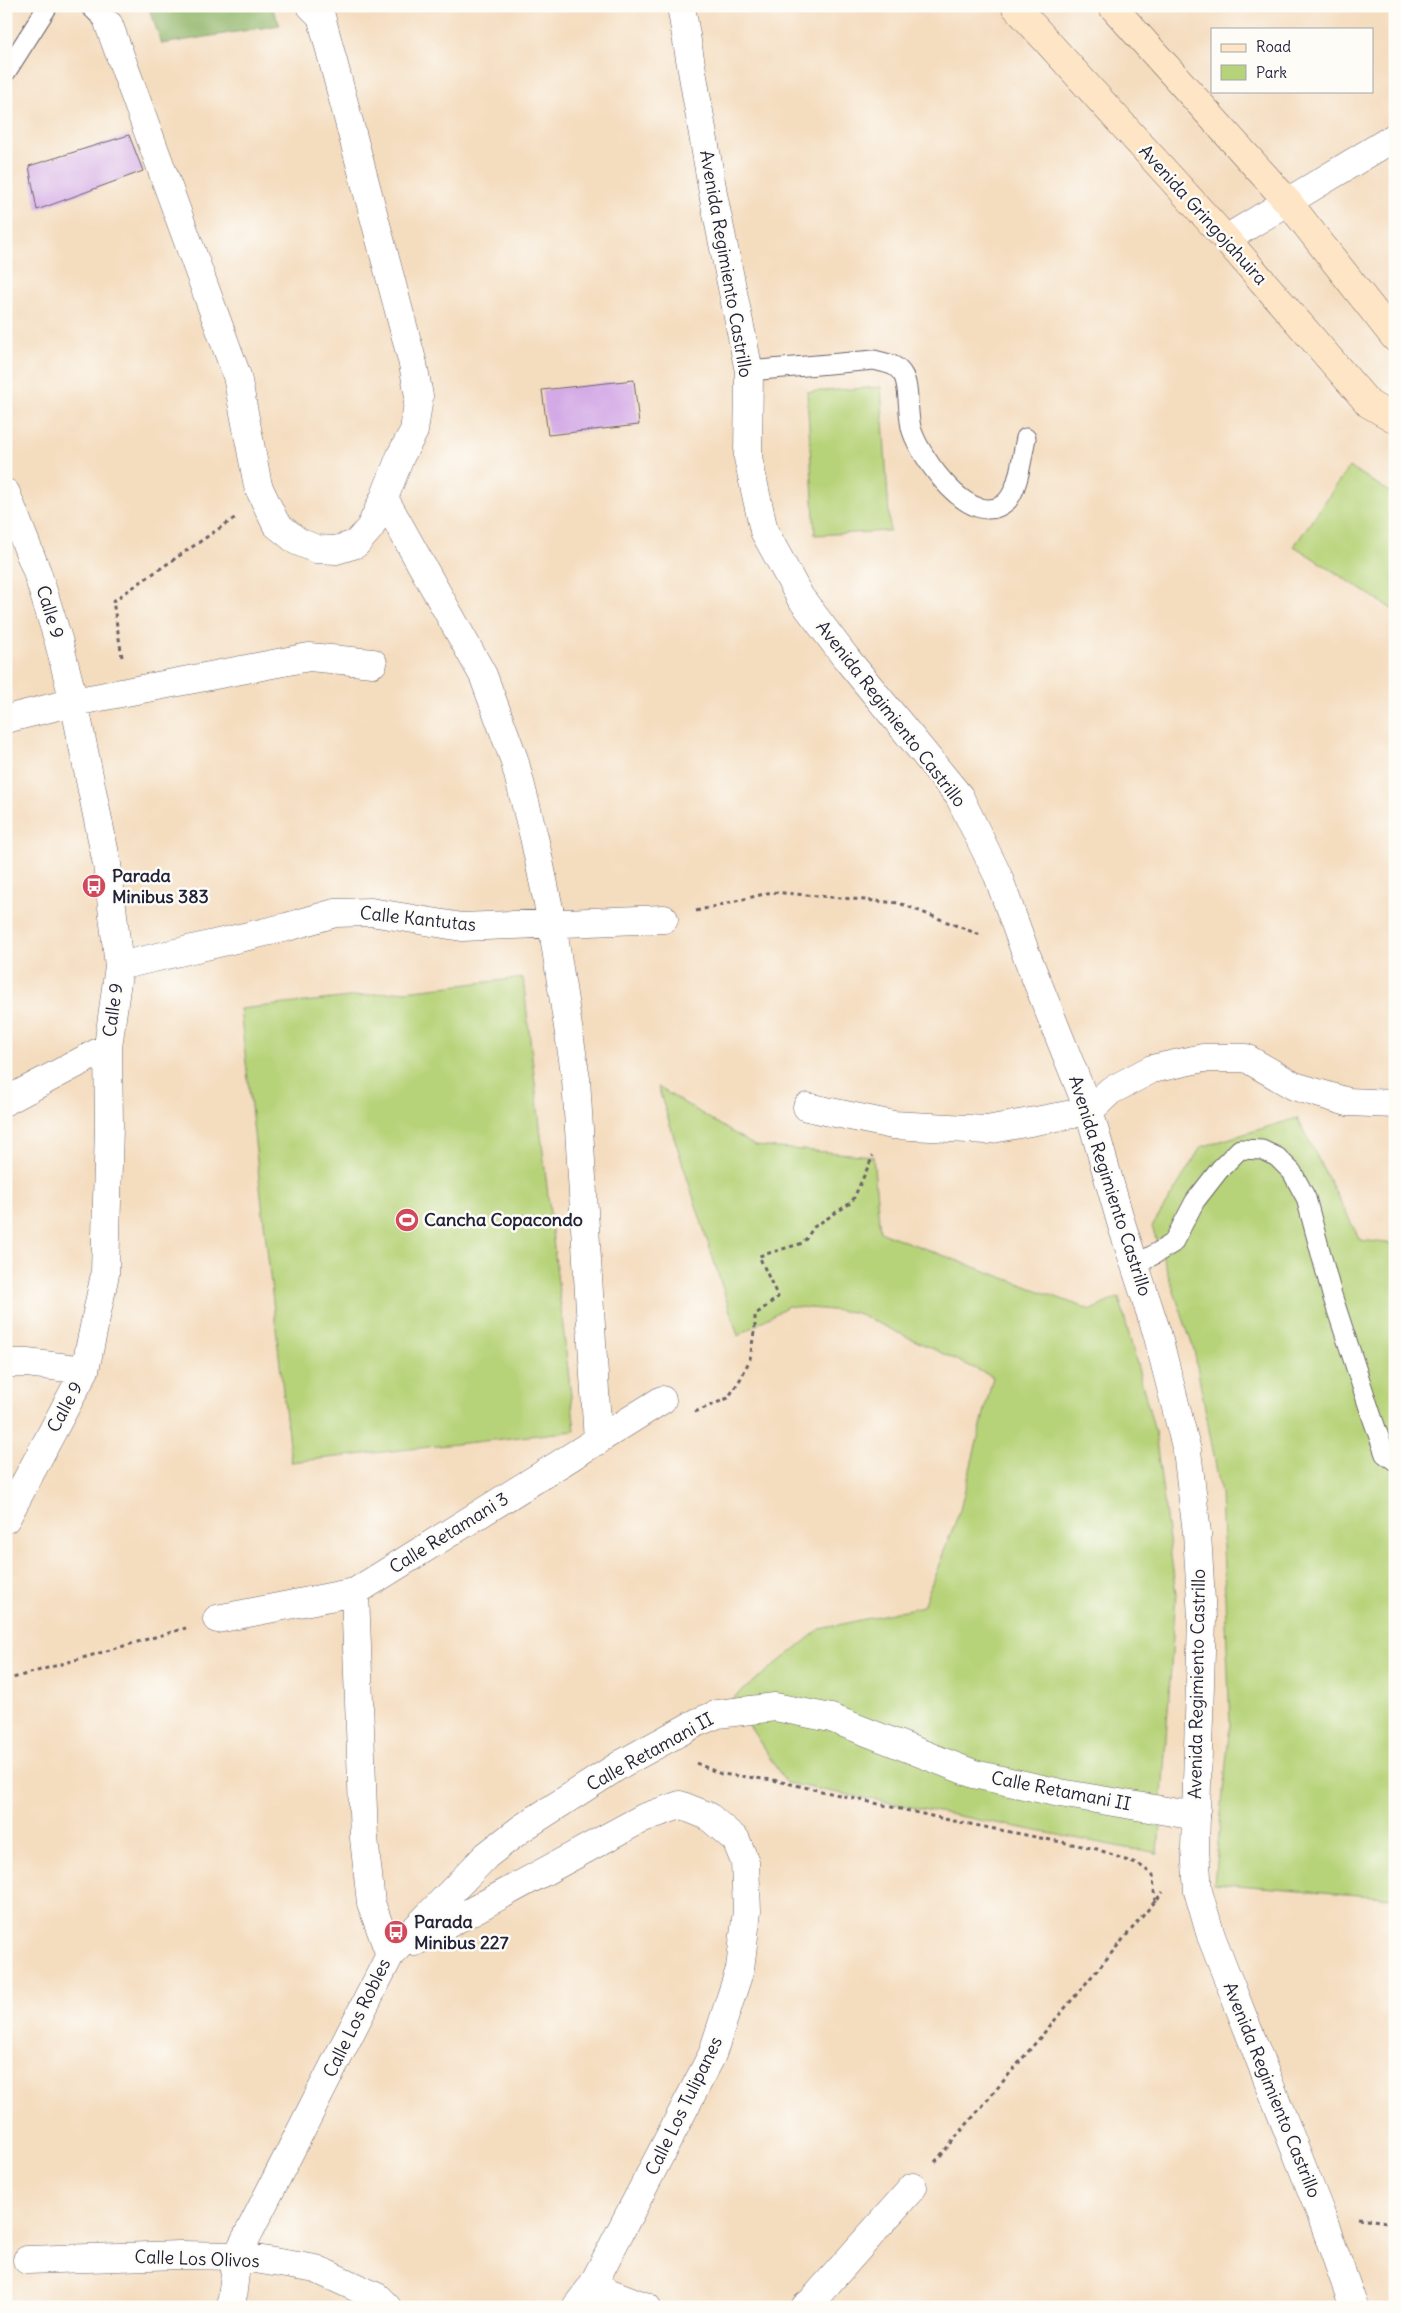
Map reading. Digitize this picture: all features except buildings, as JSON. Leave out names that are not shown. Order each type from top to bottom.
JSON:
[{"type":"main road","name":"Avenida Gringojahuira","points":[[1015,6],[1226,239],[1369,404],[1395,419]]},
{"type":"main road","points":[[1112,6],[1288,202],[1395,338]]},
{"type":"street","points":[[100,15],[237,376],[258,486],[276,524],[297,541],[316,549],[336,550],[356,544],[370,528],[401,455],[414,431],[419,396],[321,16],[312,6]]},
{"type":"street","name":"Avenida Regimiento Castrillo","points":[[681,6],[714,200],[749,370],[748,458],[764,531],[800,598],[846,658],[959,796],[998,876],[1026,954],[1089,1110],[1156,1333],[1187,1451],[1197,1533],[1202,1618],[1195,1849],[1198,1891],[1211,1936],[1320,2212],[1354,2307]]},
{"type":"street","points":[[1226,239],[1395,137]]},
{"type":"street","name":"Calle 9","points":[[6,494],[37,572],[58,638],[74,702],[107,864],[119,966],[108,1048],[109,1126],[105,1274],[85,1370],[6,1519]]},
{"type":"street","points":[[384,498],[483,675],[514,759],[534,837],[552,923],[576,1079],[598,1441]]},
{"type":"street","points":[[6,719],[74,702],[309,657],[373,663]]},
{"type":"street","name":"Calle Kantutas","points":[[119,966],[287,927],[335,913],[371,912],[462,928],[664,919]]},
{"type":"street","points":[[6,1100],[108,1048]]},
{"type":"street","points":[[807,1107],[893,1125],[987,1130],[1089,1110],[1110,1091],[1152,1069],[1203,1058],[1246,1058],[1294,1086],[1348,1102],[1395,1104]]},
{"type":"street","points":[[6,1363],[27,1363],[85,1370]]},
{"type":"street","name":"Calle Retamani 3","points":[[217,1619],[355,1592],[662,1400]]},
{"type":"street","name":"Calle Los Robles","points":[[231,2307],[237,2256],[390,1955],[371,1903],[364,1838],[355,1592]]},
{"type":"street","name":"Calle Retamani II","points":[[390,1955],[494,1850],[522,1828],[622,1763],[718,1714],[775,1707],[831,1718],[974,1774],[1060,1793],[1196,1816]]},
{"type":"street","name":"Calle Los Tulipanes","points":[[390,1955],[643,1818],[680,1805],[708,1816],[736,1840],[745,1862],[747,1911],[740,1969],[712,2055],[584,2296]]},
{"type":"street","points":[[805,2307],[812,2302],[913,2188]]},
{"type":"street","name":"Calle Los Olivos","points":[[27,2260],[180,2255],[237,2256],[316,2269],[377,2297],[387,2307]]},
{"type":"street","points":[[584,2296],[647,2307]]},
{"type":"lane","points":[[6,72],[48,6]]},
{"type":"lane","points":[[749,370],[874,360],[893,364],[904,376],[911,430],[923,454],[939,477],[966,503],[990,509],[1006,502],[1015,489],[1026,438]]},
{"type":"lane","points":[[1135,1266],[1173,1242],[1195,1201],[1220,1169],[1240,1149],[1262,1150],[1277,1157],[1292,1172],[1306,1198],[1332,1296],[1372,1417],[1386,1454],[1395,1461]]},
{"type":"path","points":[[122,662],[113,601],[240,514],[258,486]]},
{"type":"path","points":[[664,919],[772,892],[899,903],[1026,954]]},
{"type":"path","points":[[662,1400],[692,1413],[728,1398],[750,1359],[756,1325],[755,1314],[778,1297],[759,1256],[804,1244],[814,1227],[852,1202],[873,1156],[893,1125]]},
{"type":"path","points":[[6,1680],[217,1619]]},
{"type":"path","points":[[662,1742],[697,1764],[721,1774],[773,1780],[949,1820],[1097,1849],[1140,1866],[1153,1875],[1155,1903]]},
{"type":"path","points":[[913,2188],[1155,1903],[1195,1849]]},
{"type":"green space","points":[[148,6],[271,6],[280,25],[162,44]]},
{"type":"green space","points":[[881,387],[890,531],[815,535],[807,392]]},
{"type":"green space","points":[[1349,467],[1395,495],[1395,611],[1294,546]]},
{"type":"green space","name":"Cancha Copacondo","points":[[523,978],[575,1431],[291,1462],[240,1009]]},
{"type":"green space","points":[[658,1087],[755,1146],[873,1156],[880,1232],[1091,1310],[1119,1297],[1155,1432],[1176,1594],[1158,1854],[786,1783],[732,1699],[820,1629],[923,1606],[960,1510],[993,1377],[854,1312],[788,1306],[738,1336]]},
{"type":"green space","points":[[1297,1118],[1360,1240],[1395,1244],[1395,1898],[1214,1883],[1230,1724],[1221,1493],[1194,1350],[1152,1227],[1201,1147]]},
{"type":"place","name":"Parada Minibus 383","points":[[94,886]]},
{"type":"place","name":"Cancha Copacondo","points":[[407,1220]]},
{"type":"place","name":"Parada Minibus 227","points":[[396,1932]]}]
